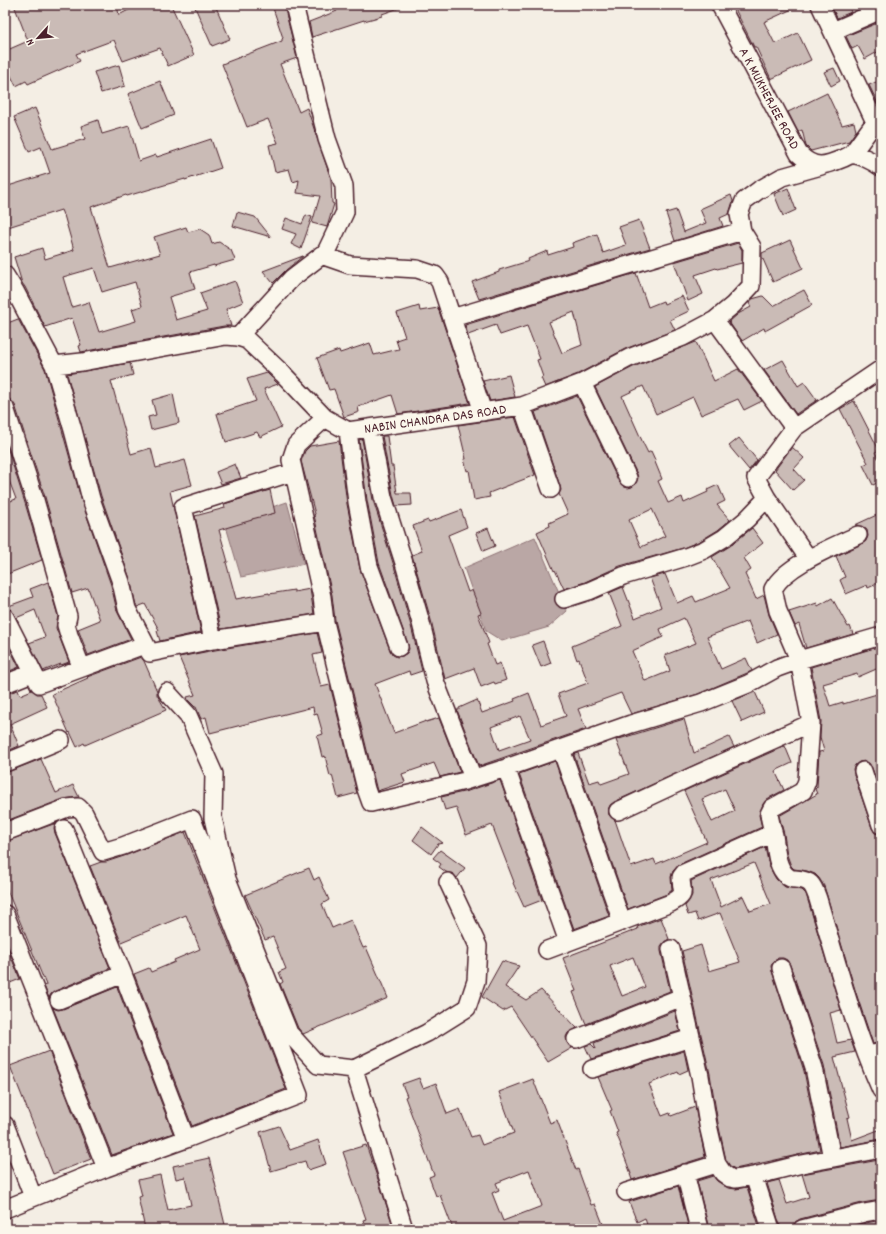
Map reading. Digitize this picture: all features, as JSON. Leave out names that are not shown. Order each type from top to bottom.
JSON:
[{"type":"street","points":[[54,365],[82,362],[226,336],[238,337],[292,278],[326,252],[345,212],[344,186],[326,139],[294,5]]},
{"type":"street","name":"A K MUKHERJEE ROAD","points":[[720,5],[799,154],[808,161],[820,166]]},
{"type":"street","points":[[820,5],[878,121],[851,155],[820,166]]},
{"type":"street","points":[[833,31],[881,10]]},
{"type":"street","points":[[851,155],[872,160],[881,167]]},
{"type":"street","name":"NABIN CHANDRA DAS ROAD","points":[[238,337],[247,340],[283,374],[325,418],[348,431],[522,406],[582,383],[629,358],[683,337],[715,320],[751,286],[752,247],[742,231],[739,214],[744,201],[759,190],[782,177],[820,166]]},
{"type":"street","points":[[452,318],[742,231]]},
{"type":"street","points":[[321,255],[350,265],[417,269],[435,275],[440,282],[482,412]]},
{"type":"street","points":[[5,275],[54,365],[91,499],[121,582],[127,609],[144,645],[150,653],[213,640],[325,622]]},
{"type":"street","points":[[715,320],[794,428]]},
{"type":"street","points":[[808,558],[766,498],[756,478],[794,428],[881,369]]},
{"type":"street","points":[[582,383],[628,478]]},
{"type":"street","points":[[522,406],[551,489]]},
{"type":"street","points":[[5,408],[9,437],[35,500],[68,616],[66,625],[78,657],[84,667]]},
{"type":"street","points":[[325,418],[296,445],[291,460],[322,597],[325,622],[366,789],[371,803],[465,781],[506,768],[631,724],[701,703],[748,684],[778,668],[799,660],[881,636]]},
{"type":"street","points":[[370,428],[383,497],[413,593],[435,681],[472,778]]},
{"type":"street","points":[[348,431],[357,502],[370,566],[399,647]]},
{"type":"street","points":[[213,640],[183,507],[293,472]]},
{"type":"street","points":[[357,502],[383,497]]},
{"type":"street","points":[[564,599],[589,591],[623,576],[704,550],[724,538],[736,528],[766,498]]},
{"type":"street","points":[[858,535],[808,558],[776,583],[773,589],[778,611],[799,660],[812,723],[807,781],[803,791],[772,808],[769,814],[774,833],[778,861],[783,871],[787,877],[806,880],[810,882],[814,888],[847,996],[874,1054],[881,1090]]},
{"type":"street","points":[[5,616],[32,673],[39,684],[144,645]]},
{"type":"street","points":[[5,684],[32,673]]},
{"type":"street","points":[[168,692],[188,714],[214,774],[213,818],[227,879],[289,1034],[318,1065],[354,1069],[427,1033],[467,1008],[476,981],[478,946],[448,882]]},
{"type":"street","points":[[618,811],[692,776],[812,723]]},
{"type":"street","points":[[5,763],[61,740]]},
{"type":"street","points":[[562,749],[622,922]]},
{"type":"street","points":[[506,768],[568,942]]},
{"type":"street","points":[[863,771],[881,825]]},
{"type":"street","points":[[5,832],[67,808],[78,807],[84,812],[103,852],[123,846],[192,819],[299,1095],[106,1168],[5,1209]]},
{"type":"street","points":[[64,829],[123,974],[186,1139]]},
{"type":"street","points":[[547,950],[671,903],[680,898],[683,888],[681,877],[684,873],[774,833]]},
{"type":"street","points":[[5,914],[106,1168]]},
{"type":"street","points":[[671,949],[717,1164],[723,1173],[730,1178],[735,1179],[881,1149]]},
{"type":"street","points":[[781,968],[814,1068],[832,1158]]},
{"type":"street","points":[[60,1000],[123,974]]},
{"type":"street","points":[[576,1039],[682,997]]},
{"type":"street","points":[[592,1069],[691,1038]]},
{"type":"street","points":[[354,1069],[404,1229]]},
{"type":"street","points":[[5,1125],[33,1197]]},
{"type":"street","points":[[626,1192],[717,1164]]},
{"type":"street","points":[[685,1173],[699,1229]]},
{"type":"street","points":[[754,1176],[771,1229]]},
{"type":"street","points":[[802,1229],[881,1210]]},
{"type":"shaded area","points":[[287,502],[304,564],[241,577],[225,523]]},
{"type":"shaded area","points":[[535,537],[567,611],[549,627],[502,641],[486,631],[464,568]]},
{"type":"building","points":[[14,5],[117,5],[119,15],[138,5],[171,5],[194,55],[168,66],[160,48],[123,61],[114,40],[76,54],[80,61],[28,84],[26,81],[16,86],[5,64],[5,51],[28,41]]},
{"type":"building","points":[[194,5],[215,5],[230,39],[212,46]]},
{"type":"building","points":[[272,5],[284,5],[297,58],[280,64],[299,112],[307,108],[331,179],[332,203],[334,204],[327,227],[312,223],[320,196],[297,193],[299,180],[293,182],[289,169],[275,172],[269,145],[278,143],[268,119],[247,127],[222,64],[282,41],[283,38]]},
{"type":"building","points":[[334,5],[401,5],[402,7],[382,14],[382,16],[364,20],[312,37],[309,22],[337,11]]},
{"type":"building","points":[[733,5],[801,5],[764,22],[775,44],[798,33],[811,60],[771,79],[756,47],[754,47]]},
{"type":"building","points":[[831,5],[848,5],[851,12],[837,18]]},
{"type":"building","points":[[880,22],[881,50],[865,59],[858,46],[852,49],[846,36]]},
{"type":"building","points":[[119,65],[125,86],[101,93],[94,72]]},
{"type":"building","points":[[834,68],[840,81],[831,86],[824,72]]},
{"type":"building","points":[[881,80],[881,110],[869,85]]},
{"type":"building","points":[[160,81],[174,115],[142,128],[128,94]]},
{"type":"building","points":[[827,93],[842,125],[854,122],[856,131],[849,141],[811,151],[806,146],[802,130],[798,132],[788,112]]},
{"type":"building","points":[[35,108],[52,149],[85,139],[81,126],[98,120],[102,134],[129,126],[139,161],[156,155],[157,157],[211,139],[221,168],[185,180],[127,196],[126,195],[91,207],[110,268],[160,254],[154,237],[186,227],[188,232],[200,229],[209,235],[212,244],[219,242],[231,250],[235,260],[190,272],[195,289],[169,297],[176,320],[207,311],[200,293],[235,281],[243,302],[226,309],[231,326],[81,352],[79,346],[81,345],[72,318],[45,327],[22,283],[14,257],[42,248],[45,259],[74,250],[64,215],[61,210],[5,228],[5,187],[50,173],[41,147],[29,152],[14,117]],"holes":[[[94,268],[102,292],[135,282],[142,306],[132,309],[136,321],[99,332],[89,302],[72,307],[63,277]]]},
{"type":"building","points":[[788,188],[796,210],[783,216],[774,194]]},
{"type":"building","points":[[731,195],[733,201],[729,214],[720,218],[723,226],[675,241],[666,213],[676,210],[684,232],[706,223],[700,209]]},
{"type":"building","points":[[237,212],[255,217],[271,237],[233,226]]},
{"type":"building","points":[[306,215],[312,217],[301,249],[291,244],[296,234],[282,229],[286,218],[302,224]]},
{"type":"building","points":[[639,220],[650,248],[479,299],[472,282],[499,272],[499,270],[529,261],[528,259],[547,251],[548,255],[573,247],[572,243],[597,234],[603,253],[626,245],[619,227]]},
{"type":"building","points":[[790,240],[803,268],[773,282],[762,257],[762,253]]},
{"type":"building","points":[[738,243],[742,250],[742,263],[716,268],[695,275],[703,294],[688,301],[674,262]]},
{"type":"building","points":[[303,256],[273,283],[263,271]]},
{"type":"building","points":[[636,273],[648,307],[663,301],[664,304],[682,296],[689,311],[670,320],[675,330],[625,349],[578,374],[545,387],[541,378],[543,377],[537,360],[540,359],[527,326],[500,335],[496,325],[468,335],[465,325]],"holes":[[[574,312],[582,345],[562,353],[549,322]]]},
{"type":"building","points":[[804,290],[812,305],[765,331],[764,328],[742,341],[729,322],[738,314],[751,307],[749,303],[752,299],[763,296],[773,306]]},
{"type":"building","points":[[419,306],[420,311],[438,308],[470,403],[398,414],[392,395],[358,407],[359,412],[344,417],[334,389],[329,390],[317,358],[339,350],[340,353],[370,343],[374,355],[399,349],[396,340],[405,337],[397,313]]},
{"type":"building","points":[[18,319],[45,369],[82,502],[111,585],[117,611],[131,639],[88,655],[78,629],[100,620],[88,588],[72,593],[45,497],[15,405],[11,400],[5,398],[5,324]]},
{"type":"building","points":[[696,342],[714,381],[738,369],[762,401],[744,410],[738,399],[701,415],[693,397],[656,414],[643,386],[622,396],[648,453],[651,451],[656,462],[662,479],[658,481],[668,503],[682,497],[684,503],[708,492],[707,490],[718,485],[725,501],[717,505],[730,520],[718,530],[700,541],[683,548],[620,566],[585,582],[564,589],[555,570],[554,571],[537,532],[550,526],[549,523],[568,514],[559,494],[561,490],[560,486],[535,412],[577,396],[619,482],[628,488],[632,487],[638,478],[637,474],[595,387],[633,367]],"holes":[[[652,509],[665,536],[641,547],[629,520]]]},
{"type":"building","points":[[783,360],[798,386],[804,382],[817,400],[796,414],[764,370]]},
{"type":"building","points":[[130,363],[133,375],[111,381],[131,454],[151,448],[156,468],[185,460],[192,485],[170,491],[201,632],[160,641],[157,631],[159,630],[145,604],[136,606],[130,579],[101,496],[67,374]]},
{"type":"building","points":[[267,373],[278,384],[264,389],[281,427],[260,437],[257,432],[226,442],[217,414],[256,401],[247,379]]},
{"type":"building","points":[[509,375],[515,397],[490,401],[483,381]]},
{"type":"building","points":[[173,394],[179,423],[151,430],[148,417],[156,415],[152,400]]},
{"type":"building","points":[[854,401],[879,450],[875,452],[881,464],[881,481],[873,485],[863,465],[868,463],[840,409]]},
{"type":"building","points":[[515,417],[535,475],[489,493],[490,497],[474,500],[469,470],[467,471],[464,459],[466,459],[458,425]]},
{"type":"building","points":[[382,436],[387,436],[391,466],[393,466],[397,493],[411,493],[412,505],[396,506]]},
{"type":"building","points":[[739,438],[757,460],[749,470],[729,446]]},
{"type":"building","points":[[362,439],[373,500],[394,566],[422,671],[410,675],[409,671],[375,684],[394,733],[426,721],[439,718],[460,772],[440,777],[434,763],[402,774],[405,782],[377,791],[335,620],[332,595],[315,514],[301,461],[305,451],[310,446],[339,441],[347,504],[360,569],[390,650],[393,655],[397,657],[402,656],[407,653],[409,649],[379,563],[367,500],[359,440]]},
{"type":"building","points":[[5,440],[42,560],[5,575],[5,503],[16,499],[5,470]]},
{"type":"building","points":[[792,447],[804,458],[794,469],[804,480],[793,490],[775,470]]},
{"type":"building","points":[[235,464],[241,478],[221,484],[216,472]]},
{"type":"building","points":[[270,490],[275,513],[219,530],[236,599],[269,593],[294,590],[294,592],[310,589],[314,614],[221,629],[195,516],[225,508],[224,504]]},
{"type":"building","points":[[461,510],[467,527],[448,535],[468,592],[472,590],[481,613],[478,614],[489,643],[487,644],[495,665],[500,663],[506,680],[495,684],[494,682],[481,687],[474,668],[445,679],[431,620],[412,555],[422,551],[413,526],[428,520],[429,522]]},
{"type":"building","points":[[881,513],[881,582],[868,588],[867,585],[846,594],[840,580],[845,577],[836,556],[866,541],[868,536],[867,530],[863,527],[855,525]]},
{"type":"building","points":[[488,528],[495,546],[483,551],[476,533]]},
{"type":"building","points":[[752,528],[763,543],[744,558],[751,570],[745,574],[756,599],[764,595],[769,615],[777,634],[757,643],[748,621],[707,637],[721,669],[746,658],[752,671],[698,694],[631,714],[621,693],[578,709],[586,729],[479,766],[457,710],[459,710],[459,708],[477,700],[482,713],[515,701],[514,699],[529,693],[541,725],[566,716],[558,694],[588,683],[579,659],[577,660],[572,646],[622,626],[609,593],[623,587],[635,618],[661,607],[650,578],[665,574],[677,603],[693,596],[696,602],[730,588],[712,557],[730,546]],"holes":[[[684,618],[696,643],[665,655],[670,671],[645,681],[632,651],[663,637],[660,629]],[[520,716],[530,739],[499,750],[491,727]]]},
{"type":"building","points":[[48,582],[58,616],[56,628],[69,662],[43,671],[29,643],[45,637],[35,610],[16,618],[11,609],[6,607],[33,597],[30,589]]},
{"type":"building","points":[[832,598],[848,627],[850,626],[853,634],[806,648],[799,624],[795,626],[789,612],[817,603],[818,606]]},
{"type":"building","points":[[317,633],[322,653],[313,655],[321,687],[330,685],[357,793],[338,798],[325,756],[322,757],[317,736],[323,734],[317,713],[314,714],[313,707],[210,733],[206,717],[201,719],[196,707],[188,700],[187,697],[195,695],[179,657]]},
{"type":"building","points":[[5,639],[19,667],[5,673]]},
{"type":"building","points":[[543,641],[551,663],[541,667],[532,645]]},
{"type":"building","points":[[881,646],[881,667],[858,677],[857,674],[823,684],[830,706],[843,702],[843,704],[877,694],[881,707],[881,785],[878,786],[869,763],[865,761],[859,762],[853,769],[872,828],[875,833],[881,835],[881,1042],[873,1044],[824,886],[815,874],[794,869],[791,866],[787,855],[784,834],[779,816],[817,794],[815,789],[817,787],[819,752],[824,751],[820,737],[821,721],[811,667]]},
{"type":"building","points":[[141,657],[157,691],[157,695],[166,710],[85,745],[84,743],[77,747],[70,732],[69,733],[52,694],[88,678],[87,677]]},
{"type":"building","points":[[18,690],[20,695],[32,690],[37,694],[41,694],[47,707],[10,724],[19,746],[5,752],[5,694]]},
{"type":"building","points":[[755,692],[764,712],[742,722],[732,701]]},
{"type":"building","points":[[684,719],[694,753],[729,737],[734,747],[610,805],[608,810],[609,815],[615,820],[631,867],[654,859],[656,864],[707,842],[684,791],[785,746],[792,763],[775,771],[784,790],[767,799],[763,804],[759,815],[762,827],[680,864],[673,871],[671,877],[672,890],[667,894],[628,909],[574,755],[578,753],[589,783],[599,780],[601,784],[629,774],[616,740]],"holes":[[[725,789],[735,811],[712,822],[702,799]]]},
{"type":"building","points":[[41,759],[56,793],[73,785],[79,797],[63,799],[6,821],[5,773]]},
{"type":"building","points":[[555,761],[609,916],[574,929],[519,774]]},
{"type":"building","points":[[500,780],[542,900],[524,907],[513,883],[514,882],[492,825],[466,835],[456,807],[445,810],[441,797],[468,791]]},
{"type":"building","points":[[56,823],[54,828],[55,833],[110,968],[55,991],[49,998],[44,986],[46,985],[5,885],[5,842]]},
{"type":"building","points":[[422,827],[443,843],[438,844],[431,854],[413,840]]},
{"type":"building","points":[[185,832],[286,1089],[192,1126],[134,974],[149,968],[151,972],[200,949],[186,915],[121,942],[90,866],[127,855]]},
{"type":"building","points":[[765,847],[769,866],[776,879],[785,887],[802,890],[806,894],[841,1010],[830,1013],[837,1043],[851,1040],[855,1052],[834,1057],[850,1117],[847,1118],[852,1140],[881,1129],[881,1139],[840,1147],[824,1065],[790,965],[787,960],[778,958],[771,966],[772,971],[804,1071],[820,1150],[735,1169],[730,1166],[726,1160],[710,1074],[682,951],[701,945],[709,971],[740,962],[720,913],[698,921],[695,913],[688,915],[685,906],[692,895],[691,881]],"holes":[[[754,863],[771,904],[750,911],[743,896],[721,907],[711,880]]]},
{"type":"building","points":[[440,850],[465,868],[457,878],[453,874],[446,872],[439,867],[441,864],[433,858]]},
{"type":"building","points":[[309,868],[314,880],[319,877],[329,900],[322,904],[332,928],[351,920],[363,948],[366,947],[388,998],[303,1034],[298,1028],[280,984],[283,982],[279,972],[286,969],[273,937],[265,940],[245,895]]},
{"type":"building","points":[[661,918],[669,939],[661,946],[661,951],[670,991],[586,1024],[573,992],[576,991],[563,958],[638,929],[637,927]],"holes":[[[633,957],[645,987],[622,996],[610,966]]]},
{"type":"building","points":[[5,942],[20,979],[5,985]]},
{"type":"building","points":[[502,961],[519,966],[505,987],[526,1000],[541,990],[577,1028],[568,1033],[566,1037],[567,1043],[572,1048],[548,1062],[511,1007],[503,1011],[482,997]]},
{"type":"building","points":[[117,987],[173,1133],[112,1155],[53,1008],[58,1010],[63,1009]]},
{"type":"building","points":[[675,1011],[680,1031],[591,1059],[585,1046],[591,1044],[596,1049],[594,1043]]},
{"type":"building","points":[[49,1051],[91,1159],[53,1174],[10,1066]]},
{"type":"building","points":[[684,1051],[688,1070],[679,1074],[678,1072],[649,1084],[662,1116],[670,1113],[671,1116],[695,1107],[705,1157],[632,1180],[616,1133],[618,1132],[610,1111],[612,1110],[598,1077]]},
{"type":"building","points":[[419,1078],[423,1088],[436,1083],[447,1114],[460,1109],[471,1137],[478,1135],[482,1145],[514,1133],[499,1092],[533,1079],[550,1123],[557,1120],[576,1170],[578,1169],[591,1205],[595,1204],[605,1229],[453,1229],[440,1195],[436,1196],[429,1177],[434,1175],[405,1097],[407,1096],[402,1084]],"holes":[[[529,1170],[542,1206],[503,1221],[492,1193],[499,1190],[496,1183]]]},
{"type":"building","points":[[279,1126],[290,1150],[318,1140],[326,1164],[308,1170],[305,1161],[271,1171],[260,1132]]},
{"type":"building","points":[[366,1145],[394,1229],[366,1229],[363,1220],[366,1219],[343,1152]]},
{"type":"building","points":[[209,1158],[226,1229],[145,1229],[138,1197],[142,1196],[138,1180],[160,1175],[168,1210],[191,1205],[185,1177],[176,1179],[173,1166]]},
{"type":"building","points":[[879,1160],[881,1166],[881,1200],[862,1203],[800,1219],[795,1222],[792,1229],[781,1229],[767,1183],[779,1180],[787,1204],[809,1197],[802,1174]]},
{"type":"building","points":[[713,1176],[717,1181],[728,1188],[736,1189],[747,1187],[760,1229],[709,1229],[697,1181]]},
{"type":"building","points":[[678,1186],[689,1229],[648,1229],[645,1218],[637,1222],[629,1202]]},
{"type":"building","points":[[881,1220],[881,1229],[842,1229],[866,1223]]}]
